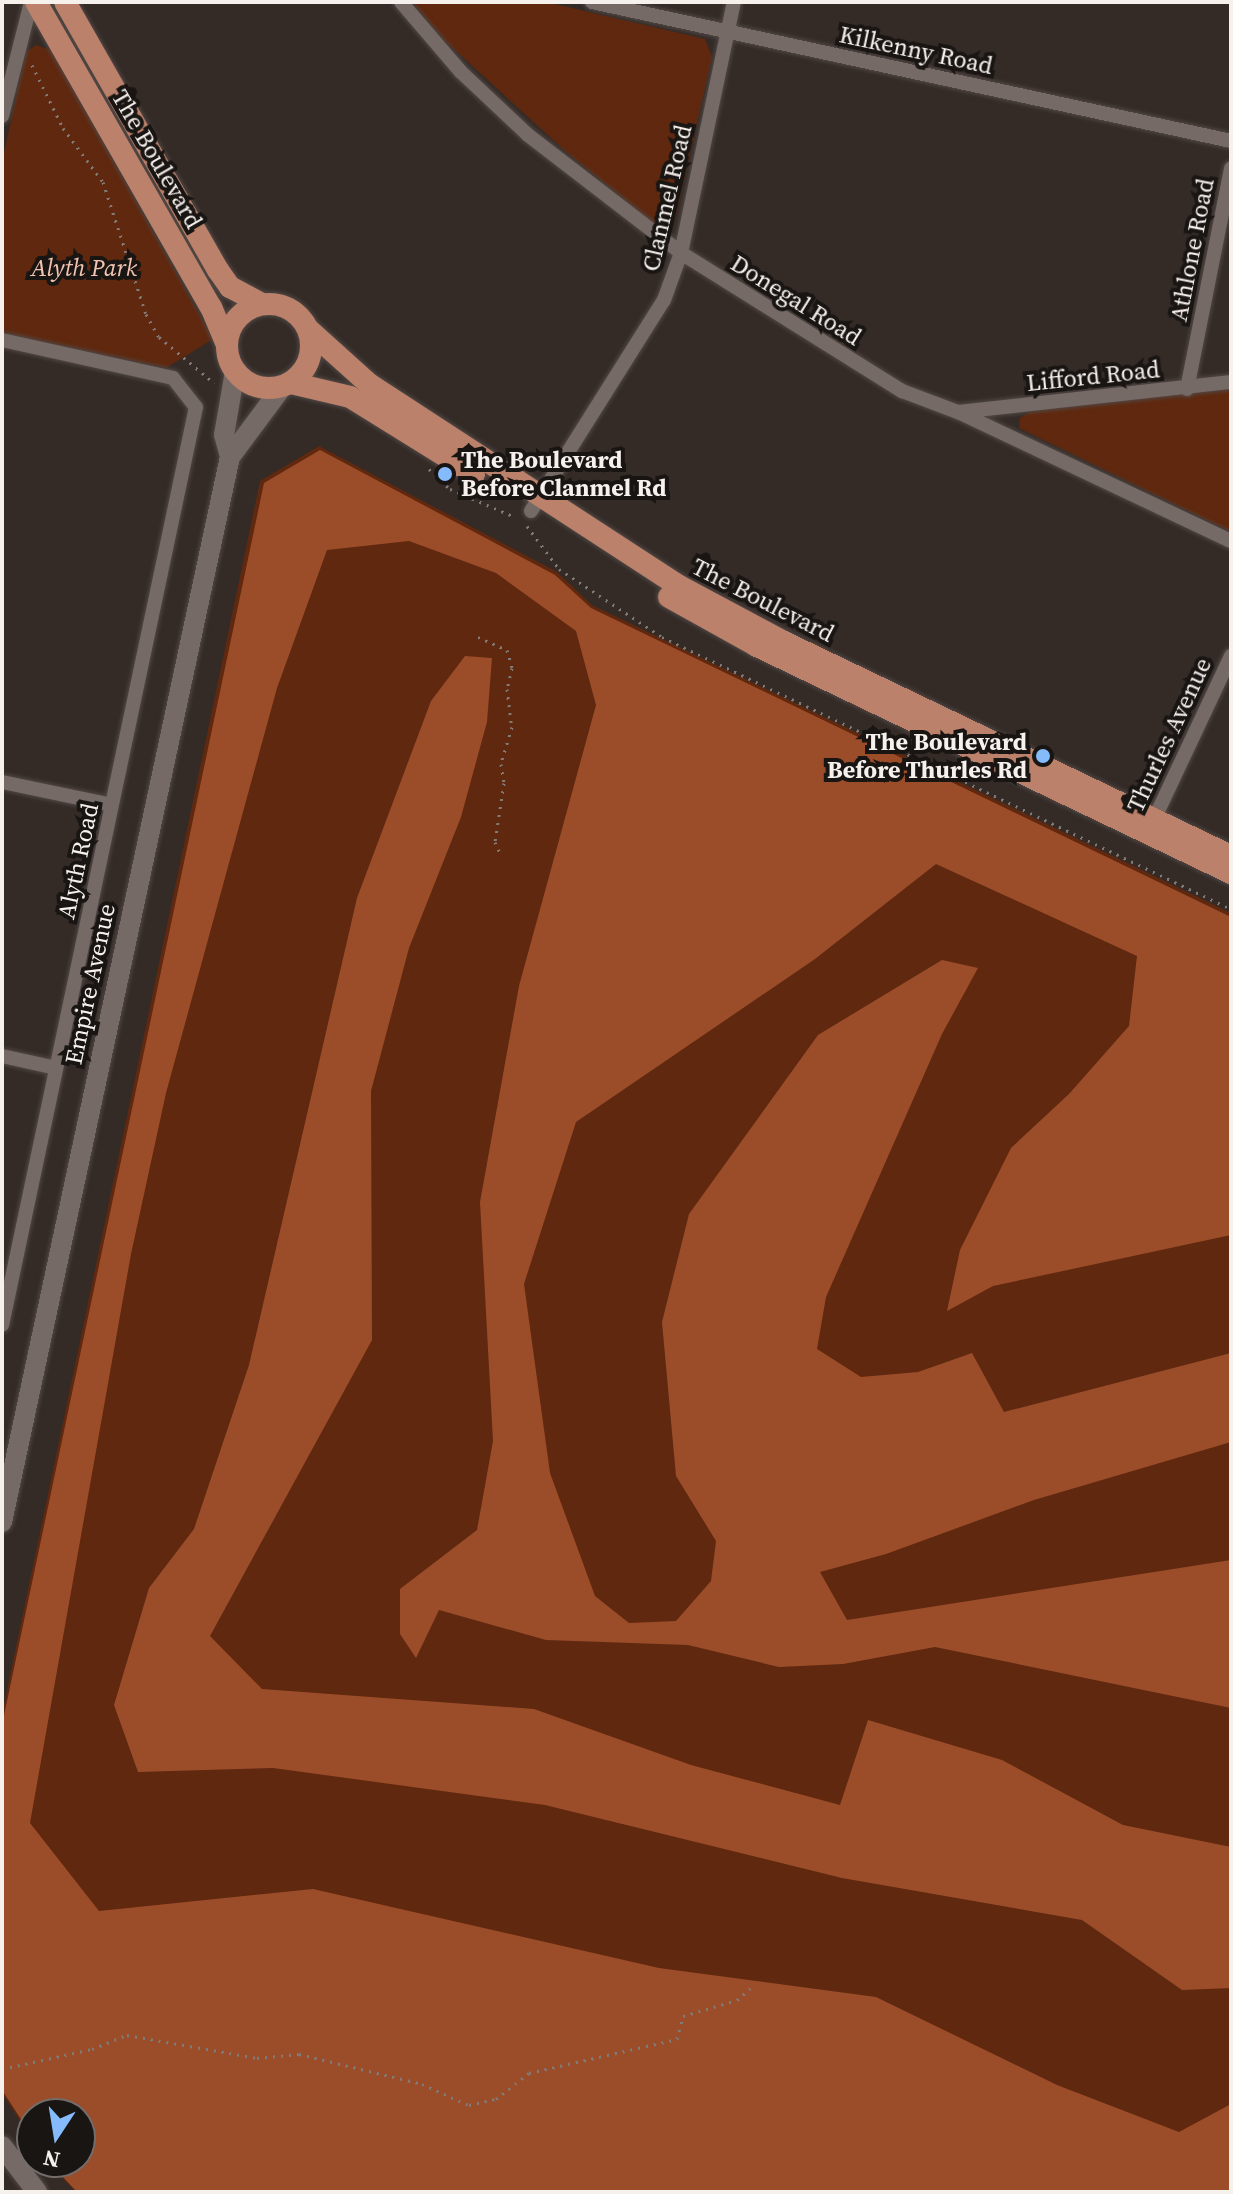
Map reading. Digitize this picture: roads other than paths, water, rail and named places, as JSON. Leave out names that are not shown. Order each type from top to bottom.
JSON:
[{"type":"main road","name":"The Boulevard","points":[[34,2],[211,307],[227,345]]},
{"type":"main road","name":"The Boulevard","points":[[65,2],[218,270],[230,287],[262,304]]},
{"type":"main road","points":[[262,304],[295,311],[309,330],[308,363],[287,384],[260,387],[235,371],[227,345],[234,323],[262,304]]},
{"type":"main road","name":"The Boulevard","points":[[309,330],[369,384],[535,505]]},
{"type":"main road","name":"Empire Avenue","points":[[230,457],[224,435],[235,371]]},
{"type":"main road","name":"The Boulevard","points":[[287,384],[330,389],[359,402],[679,586],[1150,826],[1231,873]]},
{"type":"main road","name":"Empire Avenue","points":[[2,1522],[230,457],[287,384]]},
{"type":"main road","name":"The Boulevard","points":[[1150,826],[1231,856]]},
{"type":"main road","points":[[2,2146],[37,2192]]},
{"type":"street","points":[[2,116],[34,2]]},
{"type":"street","name":"Donegal Road","points":[[401,2],[461,72],[528,135],[681,253],[902,391],[958,412],[1231,541]]},
{"type":"street","name":"Kilkenny Road","points":[[592,2],[1231,141]]},
{"type":"street","name":"Clanmel Road","points":[[535,505],[664,300],[681,253],[734,2]]},
{"type":"street","name":"Athlone Road","points":[[1187,389],[1231,168]]},
{"type":"street","name":"Alyth Road","points":[[2,340],[173,378],[196,407],[3,1320]]},
{"type":"street","name":"Lifford Road","points":[[958,412],[1231,382]]},
{"type":"street","name":"Thurles Avenue","points":[[1150,826],[1231,656]]},
{"type":"street","points":[[2,782],[112,805]]},
{"type":"street","points":[[2,1056],[56,1068]]},
{"type":"place","name":"The Boulevard Before Clanmel Rd","points":[[445,474]]},
{"type":"place","name":"The Boulevard Before Thurles Rd","points":[[1043,756]]},
{"type":"park label","name":"Alyth Park","points":[[84,268]]}]
